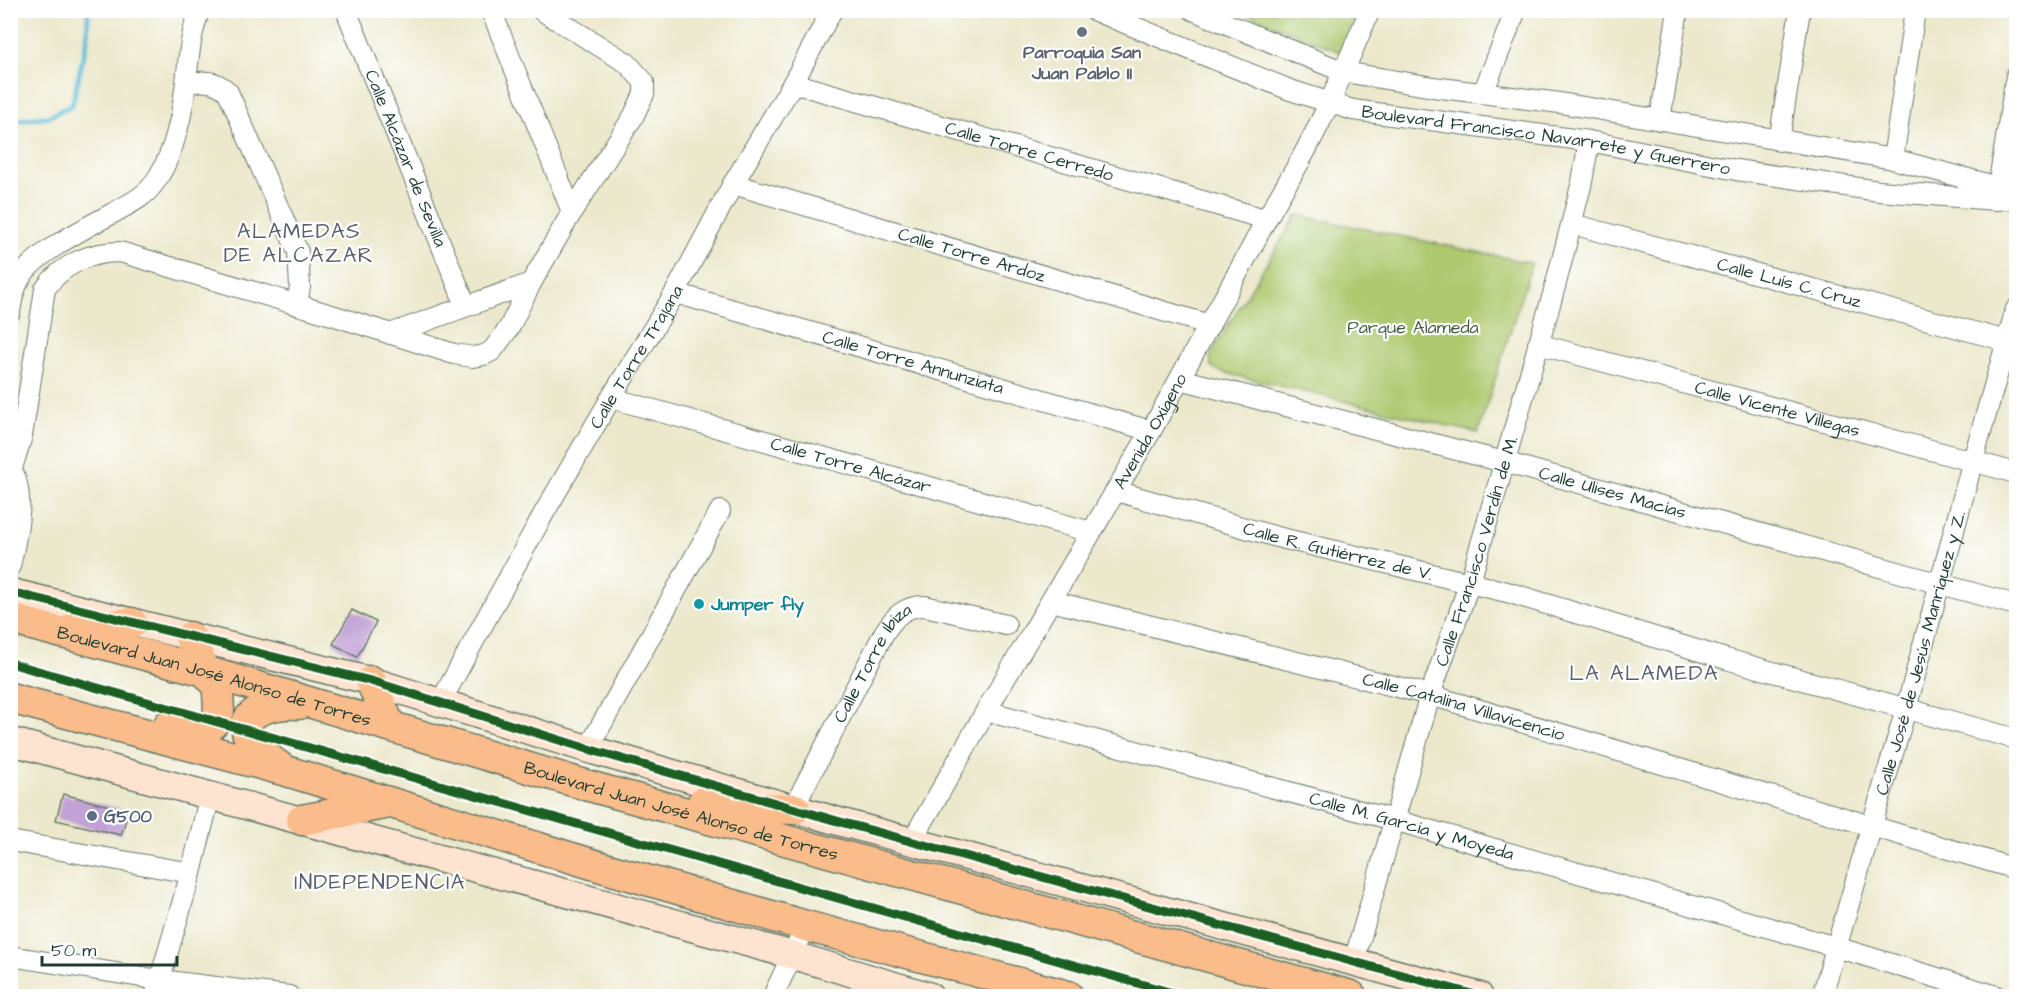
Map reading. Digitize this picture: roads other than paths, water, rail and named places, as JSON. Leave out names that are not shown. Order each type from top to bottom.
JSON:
[{"type":"main road","name":"Boulevard Juan José Alonso de Torres","points":[[10,619],[205,671],[389,724],[589,786],[1352,996]]},
{"type":"main road","points":[[52,631],[132,623]]},
{"type":"main road","points":[[87,718],[119,714],[183,731],[206,730],[216,720],[219,711],[218,692],[216,684],[205,671],[190,637]]},
{"type":"main road","points":[[371,681],[389,724]]},
{"type":"main road","points":[[10,698],[283,770],[594,865],[886,947],[1030,992],[1068,996]]},
{"type":"main road","points":[[283,770],[262,753],[251,740],[248,723],[254,712],[260,708],[279,704],[332,708]]},
{"type":"main road","points":[[589,786],[738,806],[795,809]]},
{"type":"main road","points":[[302,819],[390,803]]},
{"type":"street","points":[[42,302],[12,302],[20,278],[34,261],[134,201],[151,188],[166,164],[176,134],[186,84],[192,34],[200,10]]},
{"type":"street","name":"Calle Alcázar de Sevilla","points":[[346,10],[466,306]]},
{"type":"street","points":[[491,10],[572,213]]},
{"type":"street","points":[[10,566],[16,539],[19,498],[11,467],[24,428],[45,288],[52,278],[71,265],[93,255],[120,252],[454,354],[474,357],[492,351],[509,328],[531,283],[633,117],[644,94],[644,82],[627,63],[541,10]]},
{"type":"street","name":"Calle Torre Trajana","points":[[440,703],[544,513],[610,398],[675,293],[733,184],[794,82],[832,10]]},
{"type":"street","name":"Boulevard Francisco Navarrete y Guerrero","points":[[1093,10],[1290,90],[1353,110],[1589,141],[1736,170],[1879,191],[1997,193]]},
{"type":"street","name":"Boulevard Francisco Navarrete y Guerrero","points":[[1192,10],[1344,72],[1560,103],[1893,159],[1930,167],[1997,193],[2016,197]]},
{"type":"street","name":"Avenida Oxígeno","points":[[912,841],[1151,431],[1210,325],[1265,219],[1300,161],[1329,104],[1370,10]]},
{"type":"street","points":[[1483,93],[1516,10]]},
{"type":"street","points":[[1660,120],[1678,10]]},
{"type":"street","points":[[1779,141],[1800,10]]},
{"type":"street","points":[[1893,159],[1915,10]]},
{"type":"street","points":[[1997,193],[2016,76]]},
{"type":"street","points":[[186,84],[199,80],[212,82],[228,92],[298,252],[300,287],[297,305]]},
{"type":"street","name":"Calle Torre Cerredo","points":[[794,82],[1265,219]]},
{"type":"street","name":"Calle Francisco Verdín de M.","points":[[1354,961],[1430,695],[1470,582],[1572,224],[1589,141]]},
{"type":"street","name":"Calle Torre Ardoz","points":[[733,184],[1210,325]]},
{"type":"street","name":"Calle Luís C. Cruz","points":[[1572,224],[2007,341]]},
{"type":"street","points":[[390,334],[531,283]]},
{"type":"street","name":"Calle Torre Annunziata","points":[[675,293],[1151,431]]},
{"type":"street","name":"Calle José de Jesús Manríquez y Z.","points":[[1822,996],[1906,709],[2016,309]]},
{"type":"street","name":"Calle Vicente Villegas","points":[[1538,344],[2016,473]]},
{"type":"street","name":"Calle Ulises Macías","points":[[1180,379],[1504,462],[2016,605]]},
{"type":"street","name":"Calle Torre Alcázar","points":[[610,398],[1091,532]]},
{"type":"street","name":"Calle R. Gutiérrez de V.","points":[[1116,491],[1277,537],[1470,582],[1726,658],[2016,739]]},
{"type":"street","points":[[588,749],[720,511]]},
{"type":"street","points":[[10,592],[371,681],[588,749],[795,809],[1479,996]]},
{"type":"street","name":"Calle Catalina Villavicencio","points":[[1051,601],[1430,695],[2016,869]]},
{"type":"street","name":"Calle Torre Ibiza","points":[[795,809],[802,791],[884,633],[903,610],[914,606],[925,606],[1006,625]]},
{"type":"street","name":"Calle M. García y Moyeda","points":[[986,711],[1395,819],[1836,946],[1997,996]]},
{"type":"street","points":[[10,741],[302,819],[792,955],[928,996]]},
{"type":"street","points":[[158,988],[191,873],[210,795]]},
{"type":"street","points":[[10,841],[191,873]]},
{"type":"street","points":[[773,996],[806,926]]},
{"type":"street","points":[[878,981],[886,947]]},
{"type":"street","points":[[10,956],[158,988],[289,996]]},
{"type":"waterway","points":[[10,121],[48,117],[72,105],[87,40],[88,10]]},
{"type":"place","name":"Parroquia San Juan Pablo II","points":[[1082,32]]},
{"type":"place","name":"Jumper fly","points":[[699,604]]},
{"type":"place","name":"G500","points":[[92,816]]},
{"type":"district","name":"ALAMEDAS DE ALCAZAR","points":[[299,243]]},
{"type":"district","name":"LA ALAMEDA","points":[[1644,673]]},
{"type":"district","name":"INDEPENDENCIA","points":[[380,882]]},
{"type":"park label","name":"Parque Alameda","points":[[1413,327]]}]
